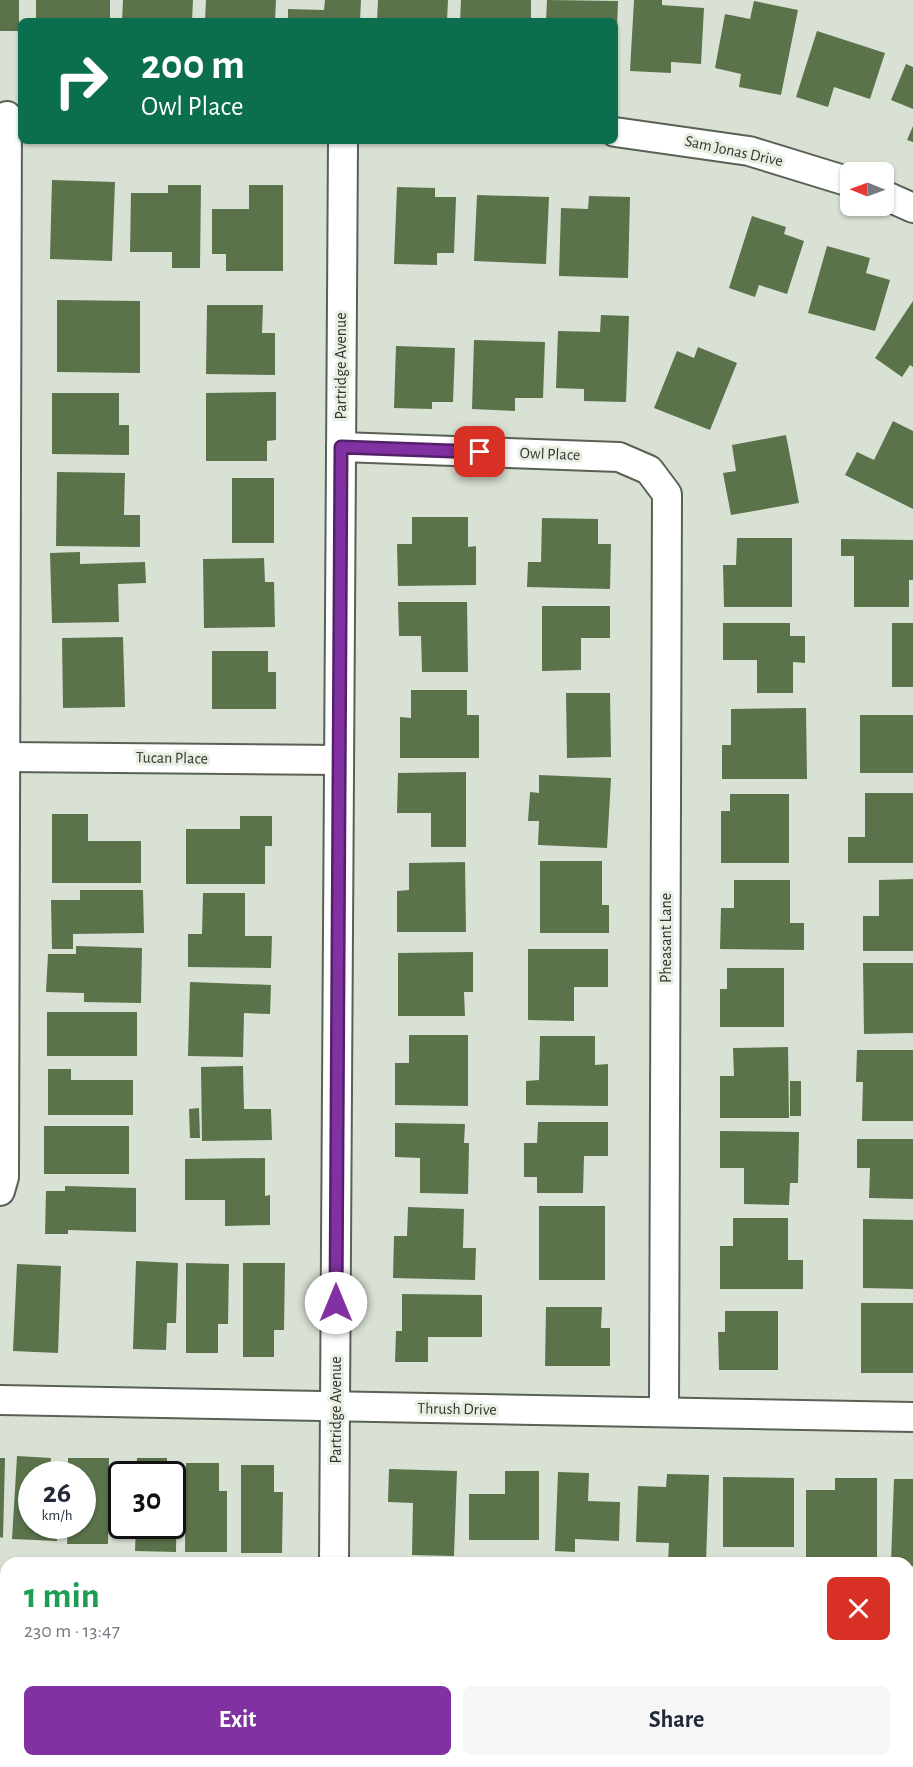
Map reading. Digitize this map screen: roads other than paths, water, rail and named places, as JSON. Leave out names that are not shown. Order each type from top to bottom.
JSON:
[{"type":"street","points":[[0,1191],[4,1177],[9,116]]},
{"type":"street","name":"Sam Jonas Drive","points":[[618,132],[749,151],[840,179]]},
{"type":"street","name":"Partridge Avenue","points":[[334,1557],[343,144]]},
{"type":"street","points":[[894,199],[913,208]]},
{"type":"street","name":"Owl Place","points":[[341,447],[619,457],[649,470]]},
{"type":"street","name":"Pheasant Lane","points":[[649,470],[667,494],[664,1412]]},
{"type":"street","name":"Tucan Place","points":[[5,757],[339,760]]},
{"type":"street","name":"Thrush Drive","points":[[0,1400],[913,1417]]}]
